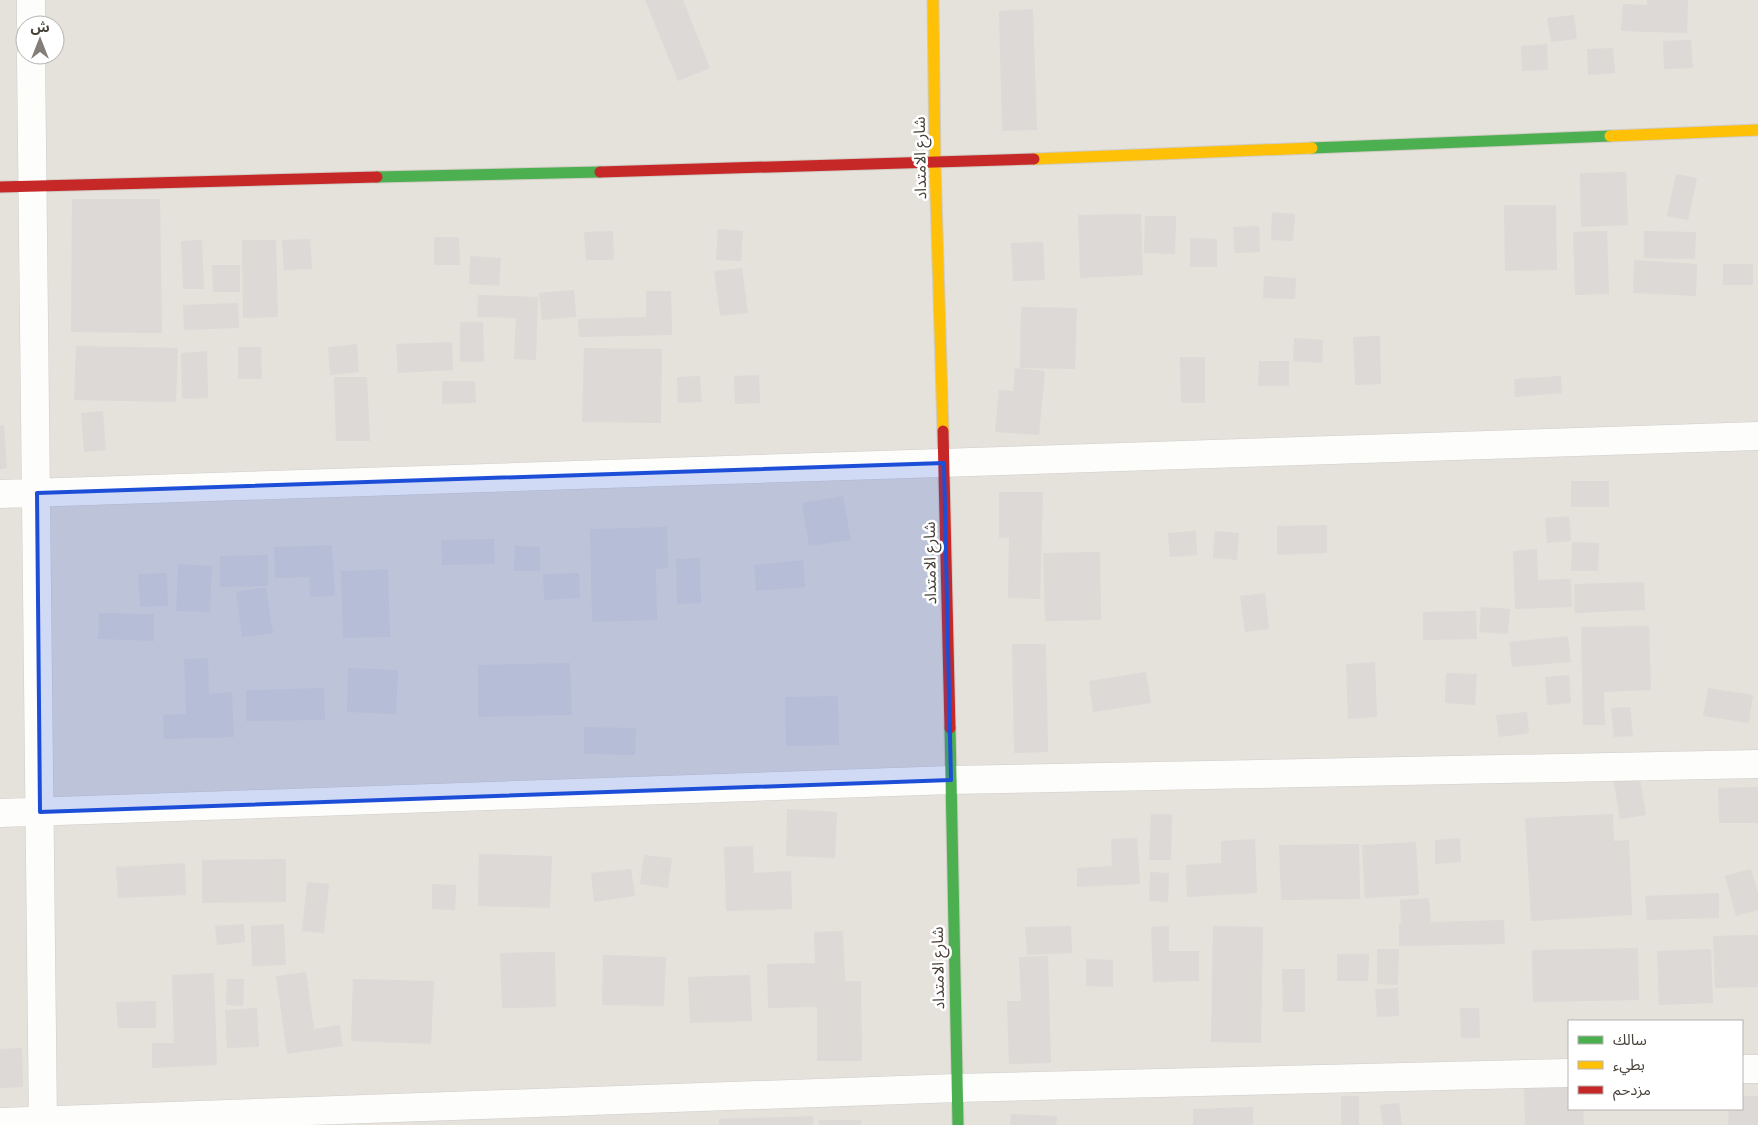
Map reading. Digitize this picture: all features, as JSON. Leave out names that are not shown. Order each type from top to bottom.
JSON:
[{"type":"street","points":[[31,0],[31,15]]},
{"type":"street","name":"شارع الامتداد","points":[[933,0],[958,1125]]},
{"type":"street","points":[[31,65],[43,1123]]},
{"type":"street","points":[[0,187],[936,163],[1758,130]]},
{"type":"street","points":[[0,494],[1758,436]]},
{"type":"street","points":[[0,813],[951,780],[1758,764]]},
{"type":"street","points":[[1743,1069],[1758,1069]]},
{"type":"street","points":[[0,1122],[43,1123],[957,1088],[1568,1073]]},
{"type":"highlighted area","points":[[944,463],[951,780],[40,812],[37,493]]},
{"type":"shaded area","points":[[0,0],[1758,0],[1758,1125],[0,1125]]},
{"type":"building","points":[[645,0],[683,0],[710,68],[678,81]]},
{"type":"building","points":[[1647,0],[1688,0],[1687,33],[1621,31],[1623,4],[1647,5]]},
{"type":"building","points":[[1033,9],[1037,130],[1002,131],[999,11]]},
{"type":"building","points":[[1574,15],[1577,39],[1551,42],[1547,18]]},
{"type":"building","points":[[1691,40],[1693,68],[1664,69],[1663,41]]},
{"type":"building","points":[[1547,44],[1548,70],[1522,71],[1521,46]]},
{"type":"building","points":[[1613,48],[1615,73],[1588,75],[1587,49]]},
{"type":"building","points":[[1626,172],[1628,225],[1581,227],[1580,173]]},
{"type":"building","points":[[1676,174],[1697,178],[1688,220],[1667,216]]},
{"type":"building","points":[[72,199],[160,199],[162,333],[71,332]]},
{"type":"building","points":[[1504,205],[1556,205],[1557,270],[1505,271]]},
{"type":"building","points":[[1272,212],[1295,214],[1293,241],[1271,240]]},
{"type":"building","points":[[1141,214],[1143,275],[1080,278],[1078,215]]},
{"type":"building","points":[[1145,216],[1176,216],[1175,254],[1144,253]]},
{"type":"building","points":[[1259,226],[1260,252],[1235,253],[1233,227]]},
{"type":"building","points":[[718,229],[743,231],[741,261],[716,260]]},
{"type":"building","points":[[613,231],[614,260],[586,260],[584,232]]},
{"type":"building","points":[[1607,231],[1609,294],[1575,295],[1573,232]]},
{"type":"building","points":[[1644,231],[1696,232],[1695,259],[1644,258]]},
{"type":"building","points":[[434,237],[459,237],[460,265],[434,265]]},
{"type":"building","points":[[1190,238],[1217,239],[1217,267],[1190,267]]},
{"type":"building","points":[[310,239],[312,269],[284,270],[282,240]]},
{"type":"building","points":[[202,240],[204,289],[183,289],[181,241]]},
{"type":"building","points":[[242,240],[276,240],[278,317],[243,318]]},
{"type":"building","points":[[1043,242],[1045,280],[1013,281],[1011,243]]},
{"type":"building","points":[[470,256],[501,258],[499,286],[469,284]]},
{"type":"building","points":[[1634,260],[1697,264],[1696,296],[1633,293]]},
{"type":"building","points":[[1723,264],[1753,264],[1753,285],[1723,285]]},
{"type":"building","points":[[212,265],[240,265],[240,292],[213,292]]},
{"type":"building","points":[[742,268],[748,313],[720,316],[714,271]]},
{"type":"building","points":[[1264,276],[1296,278],[1295,299],[1263,298]]},
{"type":"building","points":[[574,290],[576,317],[542,320],[539,293]]},
{"type":"building","points":[[646,291],[671,291],[672,335],[579,337],[578,319],[646,317]]},
{"type":"building","points":[[478,295],[538,297],[536,360],[514,359],[516,318],[477,317]]},
{"type":"building","points":[[238,303],[239,328],[184,330],[183,305]]},
{"type":"building","points":[[1021,307],[1077,308],[1075,369],[1020,368]]},
{"type":"building","points":[[460,322],[483,322],[484,362],[460,362]]},
{"type":"building","points":[[1380,336],[1381,384],[1355,385],[1353,337]]},
{"type":"building","points":[[1294,338],[1323,340],[1322,363],[1293,361]]},
{"type":"building","points":[[452,342],[453,370],[398,373],[396,344]]},
{"type":"building","points":[[357,344],[359,372],[330,375],[328,347]]},
{"type":"building","points":[[76,346],[178,348],[176,402],[74,400]]},
{"type":"building","points":[[238,347],[261,347],[262,379],[238,379]]},
{"type":"building","points":[[584,348],[662,349],[661,423],[582,422]]},
{"type":"building","points":[[207,351],[208,398],[182,399],[181,353]]},
{"type":"building","points":[[1180,357],[1205,357],[1205,403],[1181,403]]},
{"type":"building","points":[[1259,361],[1289,361],[1289,386],[1258,386]]},
{"type":"building","points":[[1015,368],[1045,371],[1039,435],[995,432],[999,390],[1013,391]]},
{"type":"building","points":[[759,375],[760,403],[735,404],[734,376]]},
{"type":"building","points":[[700,376],[702,402],[678,403],[677,377]]},
{"type":"building","points":[[1561,376],[1562,393],[1515,397],[1514,379]]},
{"type":"building","points":[[334,377],[367,377],[370,441],[336,441]]},
{"type":"building","points":[[442,381],[475,381],[476,403],[442,404]]},
{"type":"building","points":[[103,411],[106,450],[84,452],[81,413]]},
{"type":"building","points":[[4,425],[7,468],[0,469],[0,426]]},
{"type":"building","points":[[1571,481],[1609,481],[1609,507],[1571,507]]},
{"type":"building","points":[[999,492],[1043,492],[1040,599],[1008,598],[1009,538],[999,538]]},
{"type":"building","points":[[843,496],[851,540],[809,546],[802,503]]},
{"type":"building","points":[[1569,516],[1571,541],[1547,543],[1545,518]]},
{"type":"building","points":[[1327,525],[1327,553],[1277,555],[1277,526]]},
{"type":"building","points":[[667,527],[668,568],[656,569],[657,620],[592,622],[590,529]]},
{"type":"building","points":[[1196,531],[1197,555],[1170,557],[1168,533]]},
{"type":"building","points":[[1215,531],[1239,533],[1237,560],[1213,558]]},
{"type":"building","points":[[494,539],[495,564],[442,565],[441,540]]},
{"type":"building","points":[[1572,542],[1599,543],[1598,571],[1571,571]]},
{"type":"building","points":[[332,545],[335,596],[310,597],[309,577],[275,578],[274,547]]},
{"type":"building","points":[[515,546],[540,547],[540,571],[514,571]]},
{"type":"building","points":[[1537,549],[1538,580],[1571,579],[1572,607],[1515,609],[1513,551]]},
{"type":"building","points":[[1100,552],[1101,620],[1045,621],[1043,553]]},
{"type":"building","points":[[268,555],[268,586],[220,587],[220,556]]},
{"type":"building","points":[[700,558],[701,603],[677,604],[676,559]]},
{"type":"building","points":[[803,560],[805,587],[756,591],[754,565]]},
{"type":"building","points":[[178,564],[212,566],[210,612],[176,611]]},
{"type":"building","points":[[388,569],[390,637],[343,638],[341,571]]},
{"type":"building","points":[[167,573],[168,606],[140,607],[138,574]]},
{"type":"building","points":[[579,573],[580,598],[544,600],[543,574]]},
{"type":"building","points":[[1644,582],[1645,610],[1575,613],[1574,584]]},
{"type":"building","points":[[266,587],[273,633],[242,637],[236,592]]},
{"type":"building","points":[[1265,593],[1269,629],[1245,632],[1240,596]]},
{"type":"building","points":[[1481,607],[1510,609],[1508,634],[1479,632]]},
{"type":"building","points":[[1476,611],[1477,639],[1423,640],[1423,612]]},
{"type":"building","points":[[99,613],[154,614],[154,641],[98,639]]},
{"type":"building","points":[[1649,626],[1651,690],[1604,692],[1605,725],[1583,725],[1581,627]]},
{"type":"building","points":[[1568,636],[1571,662],[1512,667],[1509,642]]},
{"type":"building","points":[[1012,644],[1046,644],[1048,752],[1014,753]]},
{"type":"building","points":[[208,658],[209,694],[232,692],[234,737],[164,739],[163,715],[186,714],[184,659]]},
{"type":"building","points":[[1375,662],[1377,717],[1348,719],[1346,664]]},
{"type":"building","points":[[570,663],[572,715],[478,717],[478,665]]},
{"type":"building","points":[[348,668],[398,670],[396,714],[347,712]]},
{"type":"building","points":[[1146,672],[1151,703],[1093,712],[1089,681]]},
{"type":"building","points":[[1446,673],[1477,674],[1475,705],[1445,703]]},
{"type":"building","points":[[1569,675],[1571,703],[1547,705],[1545,677]]},
{"type":"building","points":[[324,688],[325,720],[246,721],[246,690]]},
{"type":"building","points":[[1708,688],[1753,695],[1749,723],[1703,716]]},
{"type":"building","points":[[838,696],[839,745],[786,746],[785,697]]},
{"type":"building","points":[[1630,707],[1633,736],[1614,737],[1611,708]]},
{"type":"building","points":[[1527,712],[1529,733],[1499,737],[1496,715]]},
{"type":"building","points":[[584,727],[636,728],[635,755],[584,754]]},
{"type":"building","points":[[1639,772],[1646,815],[1620,819],[1613,777]]},
{"type":"building","points":[[1758,787],[1758,823],[1719,823],[1718,788]]},
{"type":"building","points":[[787,809],[837,812],[835,858],[786,856]]},
{"type":"building","points":[[1151,814],[1172,814],[1171,860],[1149,860]]},
{"type":"building","points":[[1613,814],[1614,841],[1629,840],[1632,915],[1531,921],[1525,818]]},
{"type":"building","points":[[1137,838],[1140,884],[1077,887],[1077,868],[1112,866],[1111,839]]},
{"type":"building","points":[[1460,838],[1461,862],[1435,864],[1435,840]]},
{"type":"building","points":[[1255,839],[1257,893],[1187,897],[1186,865],[1221,863],[1221,841]]},
{"type":"building","points":[[1416,842],[1419,895],[1365,898],[1362,845]]},
{"type":"building","points":[[1359,844],[1360,899],[1281,900],[1279,845]]},
{"type":"building","points":[[753,846],[754,873],[791,871],[792,909],[726,911],[724,847]]},
{"type":"building","points":[[479,854],[552,856],[550,908],[478,906]]},
{"type":"building","points":[[644,855],[672,858],[668,888],[640,884]]},
{"type":"building","points":[[286,859],[286,902],[202,903],[202,860]]},
{"type":"building","points":[[185,863],[186,895],[118,898],[116,867]]},
{"type":"building","points":[[631,869],[635,896],[594,902],[591,873]]},
{"type":"building","points":[[1751,869],[1758,893],[1758,910],[1736,916],[1725,876]]},
{"type":"building","points":[[1150,872],[1169,873],[1168,902],[1149,901]]},
{"type":"building","points":[[307,882],[329,884],[324,933],[302,931]]},
{"type":"building","points":[[432,884],[456,885],[455,910],[432,909]]},
{"type":"building","points":[[1719,893],[1719,918],[1647,920],[1645,896]]},
{"type":"building","points":[[1429,898],[1431,922],[1504,920],[1505,944],[1399,946],[1400,900]]},
{"type":"building","points":[[244,924],[245,942],[217,945],[215,926]]},
{"type":"building","points":[[284,924],[286,965],[252,966],[251,926]]},
{"type":"building","points":[[1071,926],[1072,953],[1027,955],[1025,927]]},
{"type":"building","points":[[1169,926],[1169,951],[1199,951],[1199,981],[1153,982],[1151,927]]},
{"type":"building","points":[[1213,926],[1263,927],[1261,1043],[1211,1042]]},
{"type":"building","points":[[843,931],[845,981],[861,981],[862,1061],[817,1061],[817,1007],[768,1008],[767,964],[815,963],[814,932]]},
{"type":"building","points":[[1758,935],[1758,987],[1715,988],[1713,936]]},
{"type":"building","points":[[1638,948],[1639,1000],[1533,1002],[1532,950]]},
{"type":"building","points":[[1377,949],[1399,949],[1398,985],[1377,984]]},
{"type":"building","points":[[1711,949],[1713,1003],[1659,1005],[1657,951]]},
{"type":"building","points":[[555,952],[556,1007],[502,1008],[500,953]]},
{"type":"building","points":[[1337,954],[1369,954],[1368,981],[1337,981]]},
{"type":"building","points":[[603,955],[666,957],[664,1006],[602,1005]]},
{"type":"building","points":[[1048,956],[1051,1063],[1009,1064],[1007,1001],[1021,1001],[1019,957]]},
{"type":"building","points":[[1086,959],[1113,960],[1113,987],[1086,986]]},
{"type":"building","points":[[1282,969],[1305,969],[1305,1012],[1283,1012]]},
{"type":"building","points":[[306,972],[314,1029],[340,1025],[343,1046],[287,1054],[276,976]]},
{"type":"building","points":[[214,973],[217,1065],[152,1068],[152,1043],[174,1043],[172,975]]},
{"type":"building","points":[[750,975],[752,1021],[690,1023],[688,977]]},
{"type":"building","points":[[227,979],[244,979],[243,1006],[226,1005]]},
{"type":"building","points":[[353,979],[434,981],[431,1044],[351,1041]]},
{"type":"building","points":[[1398,988],[1399,1016],[1377,1017],[1375,989]]},
{"type":"building","points":[[156,1001],[156,1028],[118,1028],[116,1002]]},
{"type":"building","points":[[257,1008],[259,1047],[227,1048],[225,1010]]},
{"type":"building","points":[[1460,1008],[1479,1008],[1480,1038],[1461,1038]]},
{"type":"building","points":[[22,1048],[23,1087],[0,1088],[0,1049]]},
{"type":"building","points":[[1568,1084],[1568,1110],[1583,1110],[1584,1125],[1525,1125],[1524,1085]]},
{"type":"building","points":[[1341,1096],[1359,1096],[1359,1125],[1341,1125]]},
{"type":"building","points":[[1743,1096],[1758,1096],[1758,1125],[1728,1125],[1729,1110],[1743,1110]]},
{"type":"building","points":[[1399,1103],[1402,1125],[1383,1125],[1380,1105]]},
{"type":"building","points":[[1253,1107],[1253,1125],[1193,1125],[1193,1109]]},
{"type":"building","points":[[1011,1114],[1057,1116],[1056,1125],[1010,1125]]},
{"type":"building","points":[[813,1116],[813,1125],[719,1125],[719,1119]]},
{"type":"building","points":[[819,1120],[861,1120],[861,1125],[819,1125]]},
{"type":"traffic: fast","points":[[1312,148],[1610,136]]},
{"type":"traffic: fast","points":[[377,177],[600,172]]},
{"type":"traffic: fast","points":[[950,728],[958,1125]]},
{"type":"traffic: slow","points":[[933,0],[935,163],[943,431]]},
{"type":"traffic: slow","points":[[1610,136],[1758,130]]},
{"type":"traffic: slow","points":[[1034,159],[1312,148]]},
{"type":"traffic: jam","points":[[600,172],[1034,159]]},
{"type":"traffic: jam","points":[[0,187],[377,177]]},
{"type":"traffic: jam","points":[[943,431],[950,728]]}]
